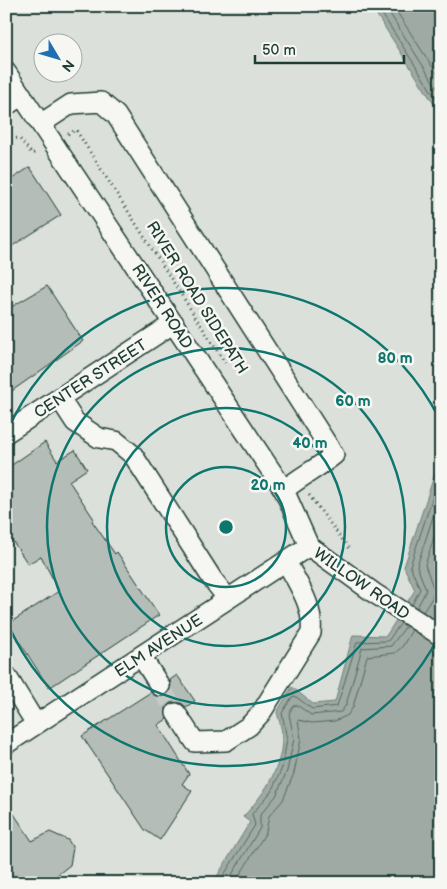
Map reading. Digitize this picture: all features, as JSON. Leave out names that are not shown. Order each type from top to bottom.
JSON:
[{"type":"street","name":"RIVER ROAD","points":[[6,72],[42,123],[174,323],[291,485],[309,546]]},
{"type":"street","points":[[6,106],[22,95]]},
{"type":"street","points":[[42,123],[71,104],[101,102],[116,115],[334,455],[312,473],[291,485]]},
{"type":"street","name":"CENTER STREET","points":[[6,433],[174,323]]},
{"type":"street","points":[[60,399],[75,422],[99,438],[116,441],[133,455],[213,580],[228,600]]},
{"type":"street","name":"ELM AVENUE","points":[[6,744],[309,546]]},
{"type":"street","name":"WILLOW ROAD","points":[[309,546],[374,593],[441,636]]},
{"type":"street","points":[[176,713],[195,742],[226,741],[249,726],[261,713],[311,633],[313,620],[310,606],[286,562]]},
{"type":"street","points":[[140,656],[160,686]]},
{"type":"street","points":[[6,675],[36,724]]},
{"type":"path","name":"RIVER ROAD SIDEPATH","points":[[76,130],[230,370]]},
{"type":"path","points":[[6,139],[19,138],[32,154]]},
{"type":"path","points":[[291,485],[352,552]]},
{"type":"shaded area","points":[[6,6],[371,6],[441,115],[441,455],[404,567],[415,590],[386,636],[353,636],[335,702],[313,704],[292,687],[277,712],[283,738],[277,767],[267,790],[243,817],[251,822],[213,883],[6,883],[6,106],[22,95],[6,72]]},
{"type":"water","points":[[371,6],[441,6],[441,115]]},
{"type":"water","points":[[441,455],[441,883],[213,883],[250,822],[243,817],[270,782],[281,751],[282,736],[277,712],[292,687],[313,704],[335,702],[353,635],[386,636],[415,590],[404,567]]},
{"type":"building","points":[[30,167],[61,215],[6,250],[6,183]]},
{"type":"building","points":[[47,286],[83,341],[6,395],[6,310]]},
{"type":"building","points":[[45,442],[57,461],[75,450],[87,469],[69,481],[94,519],[92,521],[115,554],[117,552],[159,615],[49,688],[8,624],[59,591],[41,556],[28,564],[6,531],[6,469]]},
{"type":"building","points":[[177,675],[195,701],[186,707],[181,703],[170,703],[166,708],[167,719],[158,725],[189,774],[182,784],[192,791],[160,840],[145,830],[82,736],[151,692],[160,697],[166,695],[171,686],[170,680]]},
{"type":"building","points":[[6,802],[32,841],[50,832],[68,840],[73,848],[70,865],[47,883],[6,883]]},
{"type":"tunnel","points":[[160,686],[176,713]]}]
